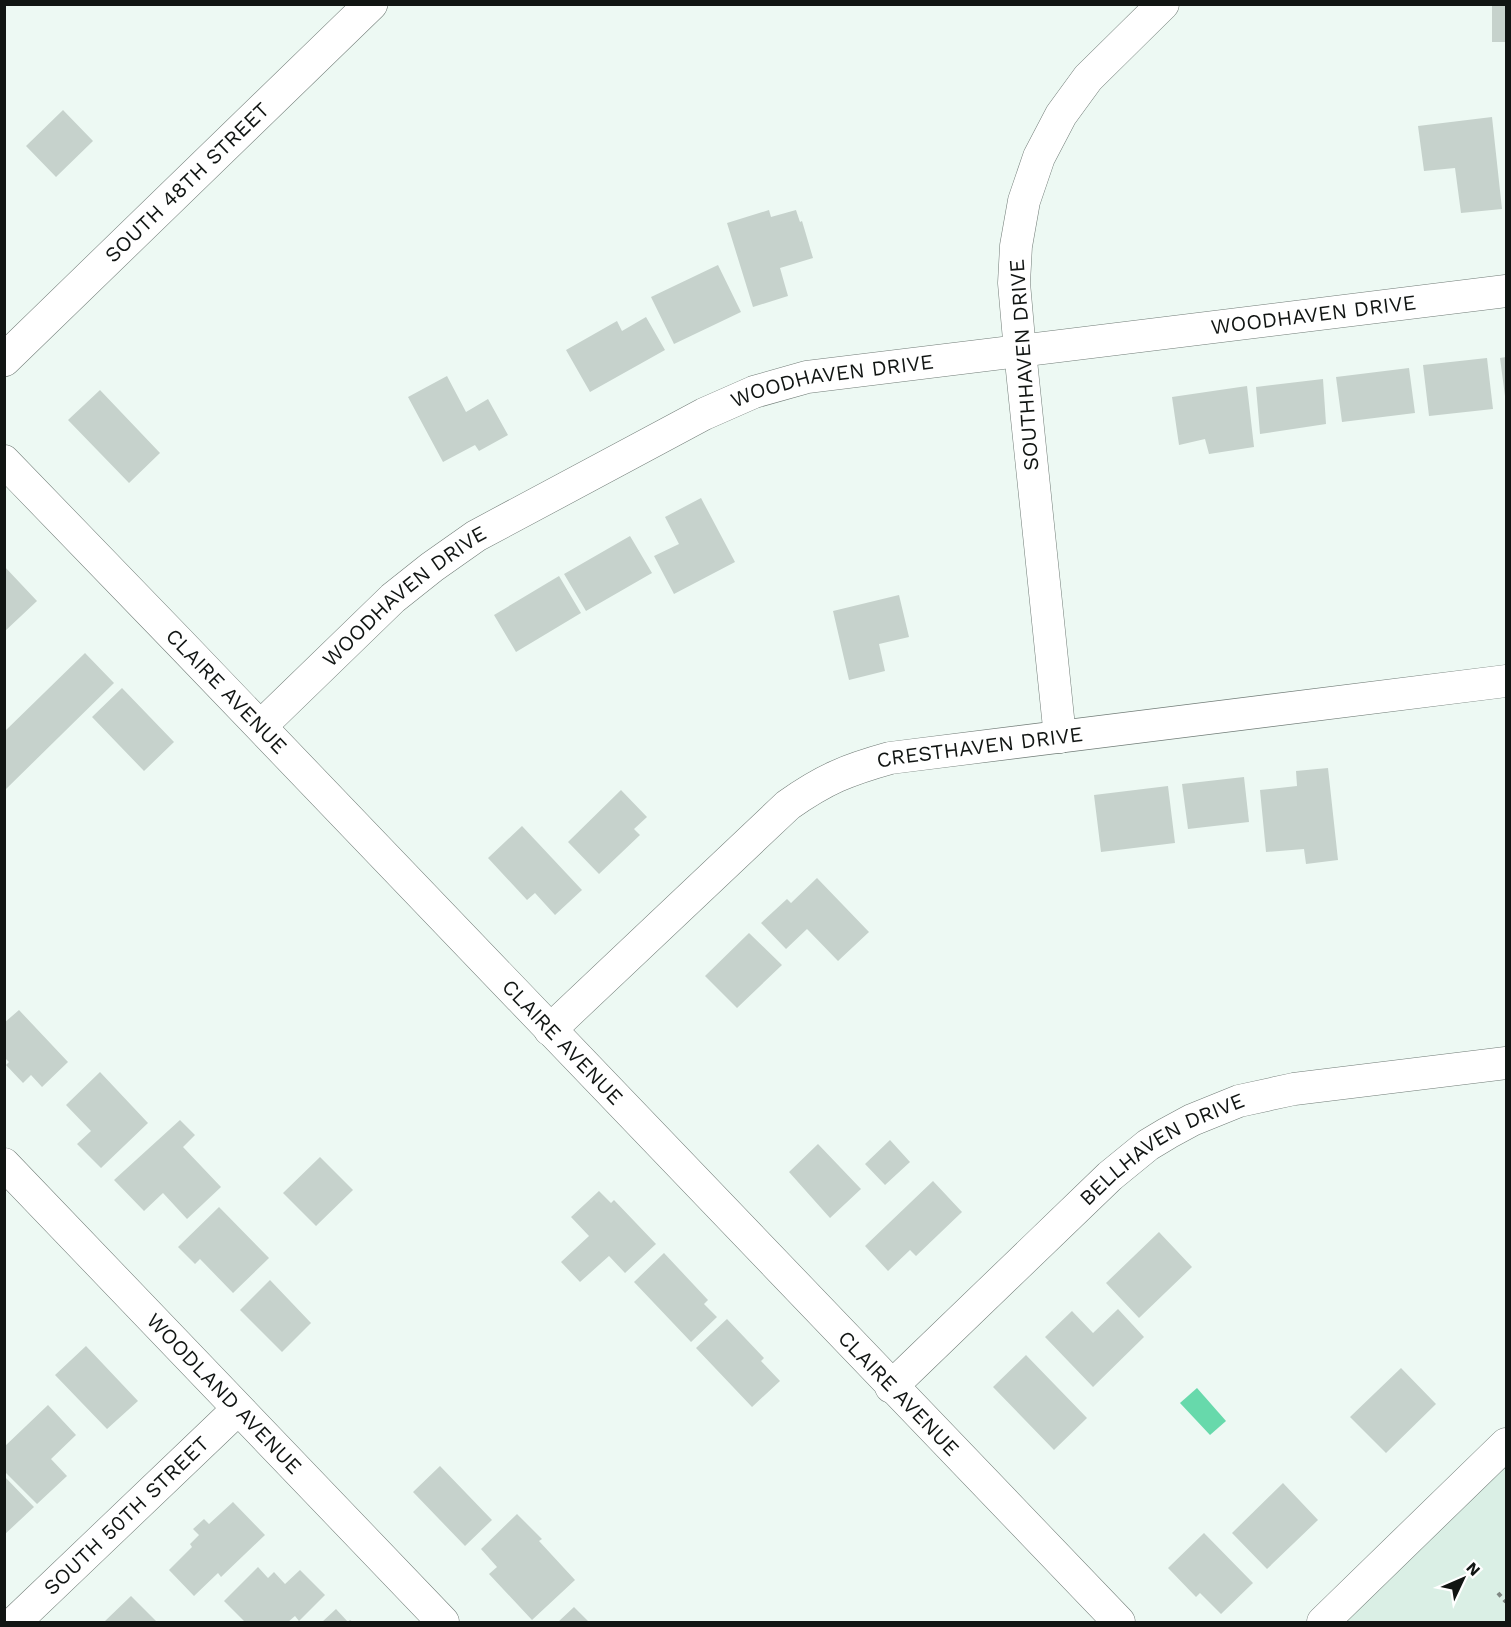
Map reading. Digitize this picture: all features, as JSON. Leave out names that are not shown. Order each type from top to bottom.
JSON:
[{"type":"main road","name":"SOUTH 48TH STREET","points":[[4,360],[371,4]]},
{"type":"street","name":"SOUTHHAVEN DRIVE","points":[[1060,737],[1020,351],[1014,283],[1016,246],[1024,201],[1039,157],[1061,115],[1088,78],[1163,4]]},
{"type":"street","name":"WOODHAVEN DRIVE","points":[[261,726],[393,598],[476,536],[704,414],[754,392],[807,377],[1506,291]]},
{"type":"street","name":"CLAIRE AVENUE","points":[[4,461],[261,726],[1119,1623]]},
{"type":"street","name":"CRESTHAVEN DRIVE","points":[[550,1030],[788,805],[817,785],[850,769],[891,758],[1506,681]]},
{"type":"street","name":"BELLHAVEN DRIVE","points":[[891,1387],[1110,1176],[1148,1145],[1192,1120],[1239,1101],[1294,1089],[1506,1063]]},
{"type":"street","name":"WOODLAND AVENUE","points":[[4,1164],[443,1623]]},
{"type":"street","name":"SOUTH 50TH STREET","points":[[15,1623],[238,1409]]},
{"type":"street","points":[[1323,1623],[1506,1444]]},
{"type":"path","points":[[1497,1593],[1506,1602]]},
{"type":"shaded area","points":[[1197,1388],[1226,1421],[1210,1435],[1180,1403]]},
{"type":"shaded area","points":[[1506,1444],[1506,1622],[1323,1622]]},
{"type":"building","points":[[1492,4],[1506,4],[1506,42],[1492,42]]},
{"type":"building","points":[[63,110],[93,141],[56,177],[26,146]]},
{"type":"building","points":[[1492,117],[1502,209],[1461,213],[1455,168],[1424,171],[1418,126]]},
{"type":"building","points":[[769,210],[771,217],[796,210],[800,222],[802,221],[813,258],[780,268],[788,296],[753,307],[727,223]]},
{"type":"building","points":[[718,265],[741,312],[674,344],[651,297]]},
{"type":"building","points":[[646,317],[665,350],[590,392],[566,350],[617,321],[622,331]]},
{"type":"building","points":[[1506,357],[1506,395],[1505,396],[1500,358]]},
{"type":"building","points":[[1487,358],[1493,409],[1429,416],[1423,365]]},
{"type":"building","points":[[1409,368],[1415,413],[1342,422],[1336,377]]},
{"type":"building","points":[[447,376],[466,412],[488,399],[508,435],[479,451],[475,445],[443,462],[408,397]]},
{"type":"building","points":[[1323,379],[1326,424],[1260,434],[1256,387]]},
{"type":"building","points":[[1247,386],[1254,447],[1209,454],[1205,439],[1179,445],[1172,397]]},
{"type":"building","points":[[100,390],[160,453],[129,483],[68,420]]},
{"type":"building","points":[[701,498],[735,562],[674,594],[654,556],[679,544],[665,517]]},
{"type":"building","points":[[630,536],[652,573],[586,611],[564,574]]},
{"type":"building","points":[[4,566],[37,601],[4,632]]},
{"type":"building","points":[[559,576],[581,613],[516,652],[494,615]]},
{"type":"building","points":[[899,595],[909,637],[879,644],[885,671],[849,680],[833,611]]},
{"type":"building","points":[[85,653],[114,683],[4,791],[4,732]]},
{"type":"building","points":[[122,688],[174,742],[144,771],[92,717]]},
{"type":"building","points":[[1328,768],[1338,860],[1306,864],[1304,849],[1266,852],[1260,790],[1297,786],[1296,771]]},
{"type":"building","points":[[1244,777],[1249,822],[1188,829],[1182,784]]},
{"type":"building","points":[[1168,786],[1175,843],[1101,852],[1094,795]]},
{"type":"building","points":[[621,790],[647,817],[634,829],[640,835],[599,874],[568,842]]},
{"type":"building","points":[[522,826],[582,890],[555,915],[535,893],[527,900],[488,858]]},
{"type":"building","points":[[817,878],[869,932],[838,961],[807,929],[786,949],[761,923],[787,899],[791,903]]},
{"type":"building","points":[[749,933],[782,965],[737,1008],[705,976]]},
{"type":"building","points":[[19,1010],[68,1062],[42,1087],[31,1075],[23,1083],[6,1065],[9,1062],[4,1057],[4,1023]]},
{"type":"building","points":[[100,1072],[148,1123],[101,1168],[77,1144],[91,1131],[66,1105]]},
{"type":"building","points":[[180,1120],[195,1135],[183,1147],[221,1187],[187,1219],[163,1193],[144,1211],[114,1180]]},
{"type":"building","points":[[890,1140],[910,1162],[885,1185],[865,1164]]},
{"type":"building","points":[[818,1144],[861,1189],[830,1218],[789,1172]]},
{"type":"building","points":[[320,1157],[353,1190],[316,1226],[283,1193]]},
{"type":"building","points":[[933,1181],[962,1212],[916,1256],[910,1250],[888,1271],[865,1246]]},
{"type":"building","points":[[599,1191],[611,1203],[614,1200],[656,1244],[625,1273],[609,1256],[580,1282],[561,1262],[589,1236],[571,1217]]},
{"type":"building","points":[[219,1207],[269,1258],[233,1293],[200,1259],[195,1264],[178,1247]]},
{"type":"building","points":[[1159,1232],[1192,1267],[1139,1318],[1106,1283]]},
{"type":"building","points":[[664,1253],[708,1300],[704,1304],[717,1317],[691,1342],[634,1282]]},
{"type":"building","points":[[270,1280],[311,1323],[282,1352],[240,1310]]},
{"type":"building","points":[[1118,1309],[1144,1337],[1093,1387],[1045,1337],[1072,1311],[1093,1333]]},
{"type":"building","points":[[727,1319],[764,1358],[761,1361],[780,1381],[752,1407],[696,1348]]},
{"type":"building","points":[[86,1346],[138,1401],[107,1429],[55,1375]]},
{"type":"building","points":[[1026,1355],[1087,1418],[1054,1450],[993,1387]]},
{"type":"building","points":[[1401,1368],[1436,1404],[1386,1453],[1350,1417]]},
{"type":"building","points":[[48,1405],[76,1435],[51,1459],[67,1476],[37,1504],[4,1471],[4,1447]]},
{"type":"building","points":[[440,1466],[492,1520],[465,1546],[413,1492]]},
{"type":"building","points":[[4,1476],[34,1507],[4,1535]]},
{"type":"building","points":[[1283,1483],[1318,1520],[1267,1569],[1232,1533]]},
{"type":"building","points":[[233,1502],[265,1535],[221,1577],[218,1573],[194,1596],[169,1570],[192,1547],[190,1544],[199,1535],[193,1529],[204,1519],[209,1524]]},
{"type":"building","points":[[517,1514],[542,1539],[539,1541],[575,1580],[532,1620],[489,1574],[497,1567],[481,1549]]},
{"type":"building","points":[[1204,1533],[1253,1583],[1221,1614],[1200,1593],[1196,1597],[1168,1568]]},
{"type":"building","points":[[258,1567],[268,1578],[274,1572],[285,1584],[300,1570],[325,1595],[299,1621],[295,1616],[288,1622],[245,1622],[224,1601]]},
{"type":"building","points":[[131,1596],[157,1622],[104,1622]]},
{"type":"building","points":[[574,1607],[589,1622],[558,1622]]},
{"type":"building","points":[[336,1609],[348,1622],[322,1622]]}]
